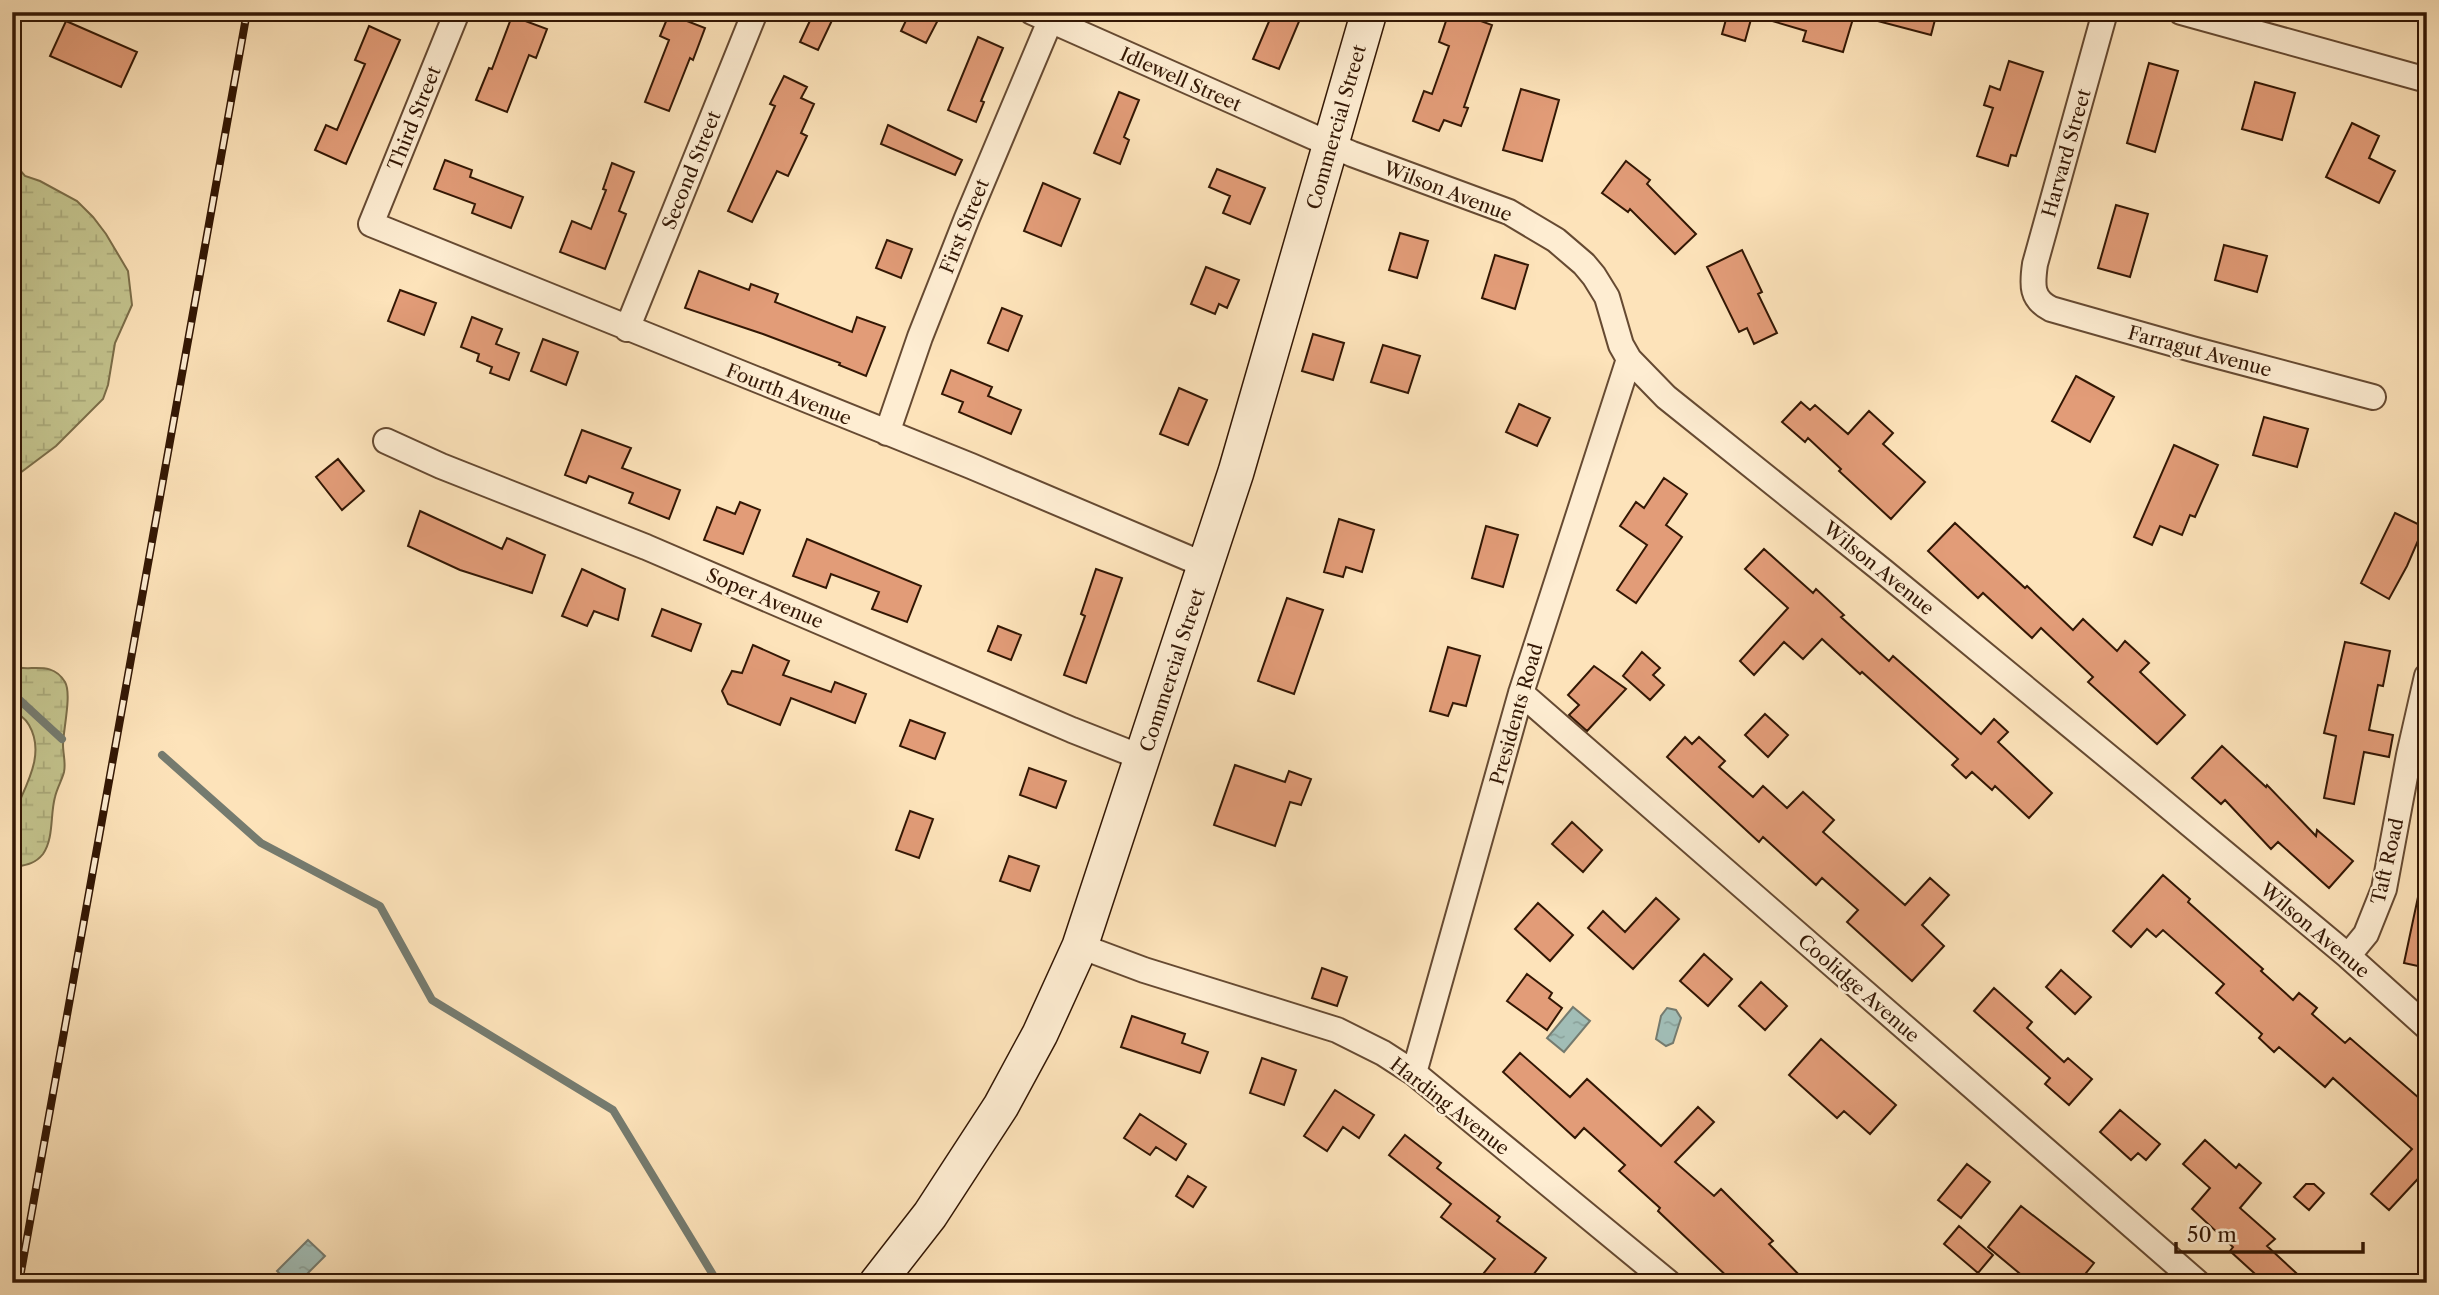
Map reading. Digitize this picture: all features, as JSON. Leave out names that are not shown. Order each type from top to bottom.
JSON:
[{"type":"main road","name":"Commercial Street","points":[[877,1283],[930,1214],[1001,1107],[1040,1034],[1080,946],[1207,566],[1369,12]]},
{"type":"street","name":"Third Street","points":[[371,224],[457,12]]},
{"type":"street","name":"Second Street","points":[[628,329],[755,12]]},
{"type":"street","name":"Harvard Street","points":[[2034,294],[2032,286],[2035,264],[2105,12]]},
{"type":"street","points":[[2181,12],[2427,80]]},
{"type":"street","name":"Idlewell Street","points":[[1041,17],[1331,145]]},
{"type":"street","name":"First Street","points":[[887,433],[929,313],[1041,17]]},
{"type":"street","name":"Wilson Avenue","points":[[1331,145],[1509,212],[1556,240],[1594,276],[1607,297],[1621,345],[1629,359],[1666,397],[1883,571],[2348,956],[2427,1027]]},
{"type":"street","name":"Fourth Avenue","points":[[371,224],[1207,566]]},
{"type":"street","name":"Farragut Avenue","points":[[2034,294],[2042,304],[2051,309],[2372,397]]},
{"type":"street","name":"Presidents Road","points":[[1414,1073],[1521,693],[1629,359]]},
{"type":"street","name":"Soper Avenue","points":[[386,441],[1143,758]]},
{"type":"street","name":"Taft Road","points":[[2348,956],[2365,934],[2384,889],[2427,676]]},
{"type":"street","name":"Coolidge Avenue","points":[[1521,693],[2198,1283]]},
{"type":"street","name":"Harding Avenue","points":[[1080,946],[1144,970],[1337,1030],[1383,1053],[1414,1073],[1669,1283]]},
{"type":"green space","points":[[12,161],[25,176],[77,201],[93,217],[128,271],[132,305],[115,343],[103,399],[56,446],[12,479]]},
{"type":"green space","points":[[12,666],[53,671],[65,682],[68,695],[63,745],[65,769],[55,797],[49,841],[37,860],[15,867],[12,866],[12,822],[32,772],[36,749],[27,723],[22,717],[12,713]]},
{"type":"water","points":[[1573,1007],[1590,1021],[1564,1052],[1547,1038]]},
{"type":"water","points":[[1667,1008],[1676,1010],[1681,1018],[1673,1043],[1666,1046],[1656,1039],[1661,1016]]},
{"type":"water","points":[[308,1240],[325,1256],[298,1283],[289,1283],[277,1271]]},
{"type":"building","points":[[814,12],[836,12],[818,50],[800,42]]},
{"type":"building","points":[[910,12],[923,12],[938,20],[926,43],[901,31]]},
{"type":"building","points":[[1273,12],[1303,12],[1279,69],[1253,59]]},
{"type":"building","points":[[1449,12],[1492,25],[1464,107],[1468,108],[1461,126],[1444,120],[1439,131],[1413,121],[1424,91],[1432,94],[1449,46],[1439,42]]},
{"type":"building","points":[[1728,12],[1753,12],[1745,41],[1722,34]]},
{"type":"building","points":[[1763,12],[1855,12],[1843,52],[1803,41],[1806,31],[1762,18]]},
{"type":"building","points":[[1870,12],[1937,12],[1931,35],[1870,19]]},
{"type":"building","points":[[669,14],[705,28],[669,111],[645,102],[669,40],[660,36]]},
{"type":"building","points":[[512,16],[547,29],[536,58],[529,55],[507,112],[476,100],[489,68],[492,69]]},
{"type":"building","points":[[66,21],[137,52],[121,87],[50,56]]},
{"type":"building","points":[[369,26],[400,40],[346,164],[315,150],[326,125],[337,130],[365,64],[355,60]]},
{"type":"building","points":[[978,37],[1003,48],[981,101],[984,102],[976,122],[948,110]]},
{"type":"building","points":[[2009,61],[2043,72],[2016,156],[2011,155],[2008,166],[1977,156],[1993,108],[1984,105],[1990,86],[2000,90]]},
{"type":"building","points":[[2149,63],[2178,71],[2155,152],[2127,143]]},
{"type":"building","points":[[784,76],[807,87],[801,98],[814,104],[801,133],[807,136],[788,176],[777,171],[752,222],[728,211],[775,106],[770,104]]},
{"type":"building","points":[[2255,82],[2295,93],[2282,140],[2242,129]]},
{"type":"building","points":[[1521,89],[1559,100],[1542,161],[1503,150]]},
{"type":"building","points":[[1119,92],[1139,100],[1124,137],[1129,140],[1120,164],[1094,153]]},
{"type":"building","points":[[2352,123],[2379,136],[2369,158],[2395,171],[2379,203],[2326,177]]},
{"type":"building","points":[[888,125],[962,160],[955,175],[881,144]]},
{"type":"building","points":[[445,160],[472,170],[470,177],[523,197],[511,228],[472,213],[475,204],[434,189]]},
{"type":"building","points":[[1626,161],[1650,180],[1647,184],[1696,234],[1675,254],[1630,209],[1628,212],[1602,193]]},
{"type":"building","points":[[612,163],[634,172],[619,211],[626,214],[605,269],[560,252],[572,221],[591,229],[606,190],[603,189]]},
{"type":"building","points":[[1217,169],[1265,188],[1250,224],[1223,213],[1230,196],[1209,187]]},
{"type":"building","points":[[1043,183],[1080,199],[1061,246],[1024,231]]},
{"type":"building","points":[[2116,205],[2148,214],[2130,277],[2098,268]]},
{"type":"building","points":[[1400,233],[1428,241],[1417,278],[1389,270]]},
{"type":"building","points":[[887,240],[912,249],[901,278],[876,268]]},
{"type":"building","points":[[2224,245],[2267,256],[2257,292],[2215,280]]},
{"type":"building","points":[[1742,250],[1762,292],[1758,294],[1777,333],[1754,344],[1747,328],[1739,332],[1707,267]]},
{"type":"building","points":[[1495,255],[1528,265],[1515,309],[1482,298]]},
{"type":"building","points":[[1206,267],[1239,280],[1227,308],[1219,304],[1215,314],[1191,304]]},
{"type":"building","points":[[699,271],[749,290],[751,284],[778,294],[775,302],[852,332],[857,317],[885,327],[866,376],[839,365],[840,363],[763,334],[685,308]]},
{"type":"building","points":[[400,290],[436,303],[424,335],[388,321]]},
{"type":"building","points":[[1002,308],[1022,316],[1008,351],[988,343]]},
{"type":"building","points":[[472,317],[502,329],[496,344],[519,353],[509,380],[490,373],[492,367],[477,361],[479,354],[461,347]]},
{"type":"building","points":[[1313,334],[1344,343],[1333,380],[1302,371]]},
{"type":"building","points":[[543,339],[578,352],[566,385],[531,371]]},
{"type":"building","points":[[1383,345],[1420,356],[1408,393],[1371,382]]},
{"type":"building","points":[[951,370],[992,387],[988,396],[1021,410],[1011,434],[959,412],[963,402],[942,394]]},
{"type":"building","points":[[2076,376],[2114,397],[2090,442],[2052,421]]},
{"type":"building","points":[[1179,388],[1207,400],[1188,445],[1160,434]]},
{"type":"building","points":[[1801,402],[1810,410],[1815,405],[1848,434],[1869,411],[1893,433],[1883,444],[1925,482],[1891,519],[1808,438],[1805,442],[1782,422]]},
{"type":"building","points":[[1519,404],[1550,418],[1537,446],[1506,432]]},
{"type":"building","points":[[2264,417],[2308,429],[2297,467],[2253,455]]},
{"type":"building","points":[[582,430],[631,448],[622,468],[680,490],[669,519],[629,503],[633,493],[589,476],[586,483],[565,475]]},
{"type":"building","points":[[2174,445],[2218,465],[2195,517],[2190,515],[2182,535],[2160,526],[2152,545],[2134,537]]},
{"type":"building","points":[[338,459],[364,491],[342,510],[316,477]]},
{"type":"building","points":[[1664,478],[1687,494],[1666,525],[1682,537],[1636,603],[1617,590],[1647,545],[1620,526],[1636,502],[1644,508]]},
{"type":"building","points":[[740,502],[760,510],[743,554],[704,540],[717,507],[735,514]]},
{"type":"building","points":[[420,511],[502,549],[507,538],[545,555],[532,593],[460,570],[408,546]]},
{"type":"building","points":[[2395,513],[2424,527],[2389,599],[2361,583]]},
{"type":"building","points":[[1339,519],[1374,530],[1362,572],[1346,567],[1343,577],[1324,572]]},
{"type":"building","points":[[1955,523],[2073,630],[2083,619],[2117,651],[2125,641],[2149,663],[2140,672],[2185,715],[2157,744],[2088,682],[2093,677],[2041,628],[2032,638],[1983,593],[1978,598],[1928,551]]},
{"type":"building","points":[[1486,526],[1518,535],[1503,587],[1472,578]]},
{"type":"building","points":[[807,539],[921,586],[907,622],[872,609],[879,592],[831,574],[826,588],[793,576]]},
{"type":"building","points":[[1764,549],[1813,593],[1816,589],[1844,615],[1841,617],[1889,661],[1893,656],[1981,734],[1994,719],[2008,732],[1998,742],[2052,793],[2029,818],[1995,786],[1992,790],[1972,772],[1966,778],[1952,765],[1958,759],[1822,639],[1803,659],[1784,642],[1754,675],[1740,661],[1788,608],[1745,569]]},
{"type":"building","points":[[582,569],[625,589],[618,620],[594,611],[587,626],[562,616]]},
{"type":"building","points":[[1096,569],[1122,578],[1086,683],[1064,675],[1085,616],[1081,614]]},
{"type":"building","points":[[1287,598],[1323,610],[1294,694],[1258,681]]},
{"type":"building","points":[[662,609],[701,624],[691,651],[652,636]]},
{"type":"building","points":[[998,626],[1021,635],[1011,660],[988,651]]},
{"type":"building","points":[[2345,642],[2390,651],[2383,686],[2378,685],[2369,730],[2393,735],[2389,757],[2364,752],[2354,804],[2324,798],[2336,736],[2324,733]]},
{"type":"building","points":[[753,645],[789,661],[783,675],[831,692],[835,682],[866,694],[855,723],[791,698],[780,725],[728,704],[722,691],[732,671],[742,673]]},
{"type":"building","points":[[1448,647],[1480,656],[1466,706],[1453,703],[1448,716],[1430,711]]},
{"type":"building","points":[[1642,652],[1660,668],[1653,675],[1664,685],[1650,700],[1623,676]]},
{"type":"building","points":[[1594,666],[1626,689],[1587,731],[1569,715],[1579,705],[1568,695]]},
{"type":"building","points":[[1765,714],[1788,735],[1768,757],[1745,735]]},
{"type":"building","points":[[910,720],[945,733],[935,759],[900,746]]},
{"type":"building","points":[[1685,737],[1692,744],[1699,737],[1725,761],[1719,767],[1753,797],[1763,786],[1787,808],[1803,792],[1834,820],[1823,832],[1905,905],[1930,878],[1949,895],[1922,925],[1944,946],[1912,981],[1847,922],[1858,910],[1822,878],[1816,885],[1763,837],[1759,842],[1667,757]]},
{"type":"building","points":[[2222,746],[2266,787],[2267,785],[2316,836],[2317,830],[2353,861],[2329,888],[2278,842],[2271,849],[2225,800],[2221,804],[2192,778]]},
{"type":"building","points":[[1235,765],[1285,782],[1289,771],[1311,779],[1301,805],[1290,802],[1275,846],[1214,825]]},
{"type":"building","points":[[1029,768],[1066,781],[1056,808],[1020,795]]},
{"type":"building","points":[[910,811],[933,819],[919,858],[896,850]]},
{"type":"building","points":[[1572,822],[1602,850],[1583,872],[1552,844]]},
{"type":"building","points":[[1009,856],[1039,866],[1030,891],[1000,881]]},
{"type":"building","points":[[2163,875],[2190,899],[2188,902],[2263,969],[2261,971],[2293,1000],[2299,993],[2317,1008],[2312,1014],[2345,1043],[2350,1038],[2427,1105],[2427,1169],[2389,1210],[2371,1194],[2412,1149],[2333,1078],[2325,1087],[2279,1047],[2274,1052],[2259,1038],[2262,1034],[2216,993],[2224,984],[2163,930],[2156,937],[2147,929],[2131,947],[2113,931]]},
{"type":"building","points":[[2418,897],[2427,898],[2427,968],[2404,963]]},
{"type":"building","points":[[1656,898],[1679,919],[1633,969],[1588,928],[1603,911],[1625,932]]},
{"type":"building","points":[[1538,903],[1573,935],[1550,961],[1515,929]]},
{"type":"building","points":[[1704,954],[1732,979],[1708,1006],[1680,981]]},
{"type":"building","points":[[1322,968],[1347,977],[1337,1006],[1312,998]]},
{"type":"building","points":[[2061,970],[2091,997],[2075,1014],[2046,987]]},
{"type":"building","points":[[1527,974],[1552,993],[1549,998],[1562,1008],[1547,1030],[1507,1001]]},
{"type":"building","points":[[1761,982],[1787,1006],[1765,1030],[1739,1006]]},
{"type":"building","points":[[1994,988],[2032,1022],[2027,1028],[2064,1062],[2068,1058],[2092,1079],[2069,1105],[2045,1084],[2050,1078],[1974,1011]]},
{"type":"building","points":[[1132,1016],[1185,1034],[1182,1043],[1208,1052],[1200,1073],[1121,1047]]},
{"type":"building","points":[[1821,1039],[1896,1105],[1870,1134],[1844,1111],[1837,1118],[1789,1075]]},
{"type":"building","points":[[1520,1053],[1570,1097],[1587,1079],[1661,1146],[1698,1107],[1714,1122],[1675,1162],[1714,1196],[1721,1189],[1773,1241],[1769,1244],[1807,1283],[1734,1283],[1619,1171],[1625,1165],[1584,1128],[1575,1138],[1503,1072]]},
{"type":"building","points":[[1262,1058],[1296,1070],[1284,1105],[1250,1093]]},
{"type":"building","points":[[1335,1090],[1374,1115],[1359,1138],[1343,1127],[1327,1151],[1304,1136]]},
{"type":"building","points":[[2120,1110],[2160,1144],[2146,1160],[2138,1153],[2131,1160],[2100,1132]]},
{"type":"building","points":[[1140,1114],[1186,1144],[1176,1160],[1156,1147],[1150,1155],[1124,1138]]},
{"type":"building","points":[[1405,1135],[1441,1163],[1437,1168],[1500,1217],[1497,1221],[1546,1258],[1527,1283],[1476,1283],[1495,1259],[1441,1217],[1451,1204],[1389,1155]]},
{"type":"building","points":[[2205,1140],[2236,1168],[2239,1164],[2261,1183],[2240,1208],[2275,1239],[2267,1246],[2307,1283],[2265,1283],[2230,1251],[2233,1247],[2192,1209],[2210,1188],[2183,1164]]},
{"type":"building","points":[[1967,1164],[1990,1182],[1961,1218],[1938,1200]]},
{"type":"building","points":[[1188,1176],[1206,1187],[1193,1207],[1176,1196]]},
{"type":"building","points":[[2306,1184],[2314,1184],[2324,1193],[2309,1210],[2294,1197]]},
{"type":"building","points":[[2021,1206],[2094,1263],[2078,1283],[2031,1283],[1988,1247]]},
{"type":"building","points":[[1959,1226],[1993,1255],[1978,1273],[1944,1244]]},
{"type":"waterway","points":[[12,693],[62,739]]},
{"type":"waterway","points":[[162,755],[261,843],[380,906],[432,1000],[613,1110],[718,1283]]},
{"type":"railway","points":[[19,1283],[247,12]]}]
